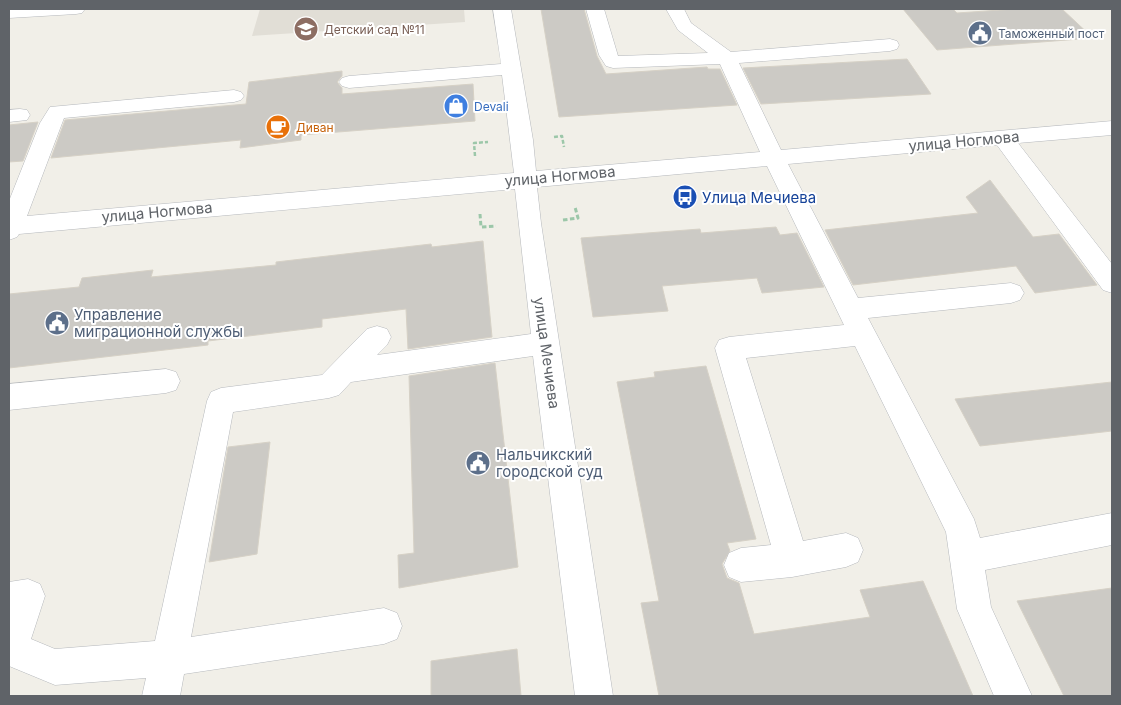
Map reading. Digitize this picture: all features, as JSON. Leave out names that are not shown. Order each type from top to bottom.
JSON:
[{"type":"street","points":[[9,13],[76,9]]},
{"type":"street","name":"улица Мечиева","points":[[502,9],[522,140],[529,223],[594,696]]},
{"type":"street","points":[[595,9],[612,62],[727,58],[890,45]]},
{"type":"street","points":[[675,9],[684,26],[727,58],[773,158],[962,530],[974,609],[1013,696]]},
{"type":"street","points":[[349,82],[511,70]]},
{"type":"street","points":[[10,227],[50,123],[57,112],[234,96]]},
{"type":"street","name":"улица Ногмова","points":[[10,227],[526,179],[1112,128]]},
{"type":"street","points":[[1002,138],[1064,217],[1112,283]]},
{"type":"street","points":[[792,560],[729,348],[1011,293]]},
{"type":"street","points":[[161,696],[221,401],[329,386],[378,337]]},
{"type":"street","points":[[344,371],[545,343]]},
{"type":"street","points":[[9,397],[166,381]]},
{"type":"street","points":[[966,557],[1112,529]]},
{"type":"street","points":[[740,565],[792,560],[846,550]]},
{"type":"street","points":[[9,599],[28,596],[10,648],[56,667],[169,658],[384,626]]},
{"type":"path","points":[[476,161],[474,143],[494,142]]},
{"type":"path","points":[[562,220],[578,218],[575,205]]},
{"type":"path","points":[[479,211],[481,227],[504,225]]},
{"type":"shaded area","name":"Детский сад №11","points":[[260,9],[464,9],[465,22],[252,36]]},
{"type":"building","points":[[541,9],[584,9],[597,56],[606,74],[707,67],[708,69],[720,69],[737,105],[559,117]]},
{"type":"building","points":[[903,9],[953,9],[957,13],[1015,9],[1062,9],[1093,38],[937,50]]},
{"type":"building","points":[[907,59],[931,94],[761,104],[743,68]]},
{"type":"building","points":[[342,71],[342,76],[337,82],[342,88],[342,94],[473,84],[475,121],[301,135],[301,140],[240,148],[241,140],[51,158],[65,120],[246,104],[249,82]]},
{"type":"building","points":[[38,122],[23,161],[9,162],[9,125]]},
{"type":"building","points":[[990,180],[1033,237],[1059,234],[1097,285],[1035,293],[1016,266],[853,285],[825,230],[978,213],[966,197]]},
{"type":"building","points":[[776,227],[780,235],[797,233],[824,287],[762,293],[757,278],[662,286],[668,311],[593,317],[581,238],[700,229],[701,233]]},
{"type":"building","points":[[483,241],[492,337],[408,349],[406,309],[322,319],[322,327],[208,341],[208,345],[9,368],[9,294],[79,287],[82,278],[153,270],[151,277],[276,265],[276,262],[431,244],[432,247]]},
{"type":"building","points":[[495,363],[518,567],[399,588],[398,555],[414,553],[409,376]]},
{"type":"building","points":[[706,366],[756,539],[727,543],[730,551],[722,564],[727,578],[739,583],[754,634],[870,617],[860,590],[923,581],[973,696],[659,696],[641,603],[659,601],[617,382],[655,377],[654,372]]},
{"type":"building","points":[[1112,382],[1112,431],[980,446],[955,399]]},
{"type":"building","points":[[270,442],[257,554],[209,562],[228,447]]},
{"type":"building","points":[[1112,588],[1112,696],[1064,696],[1017,601]]},
{"type":"building","points":[[517,649],[521,696],[431,696],[431,661]]},
{"type":"place","name":"Детский сад №11","points":[[306,29]]},
{"type":"place","name":"Таможенный пост","points":[[980,33]]},
{"type":"place","name":"Devali","points":[[456,106]]},
{"type":"place","name":"Диван","points":[[278,127]]},
{"type":"place","name":"Улица Мечиева","points":[[685,197]]},
{"type":"place","name":"Управление миграционной службы","points":[[57,323]]},
{"type":"place","name":"Нальчикский городской суд","points":[[478,463]]}]
